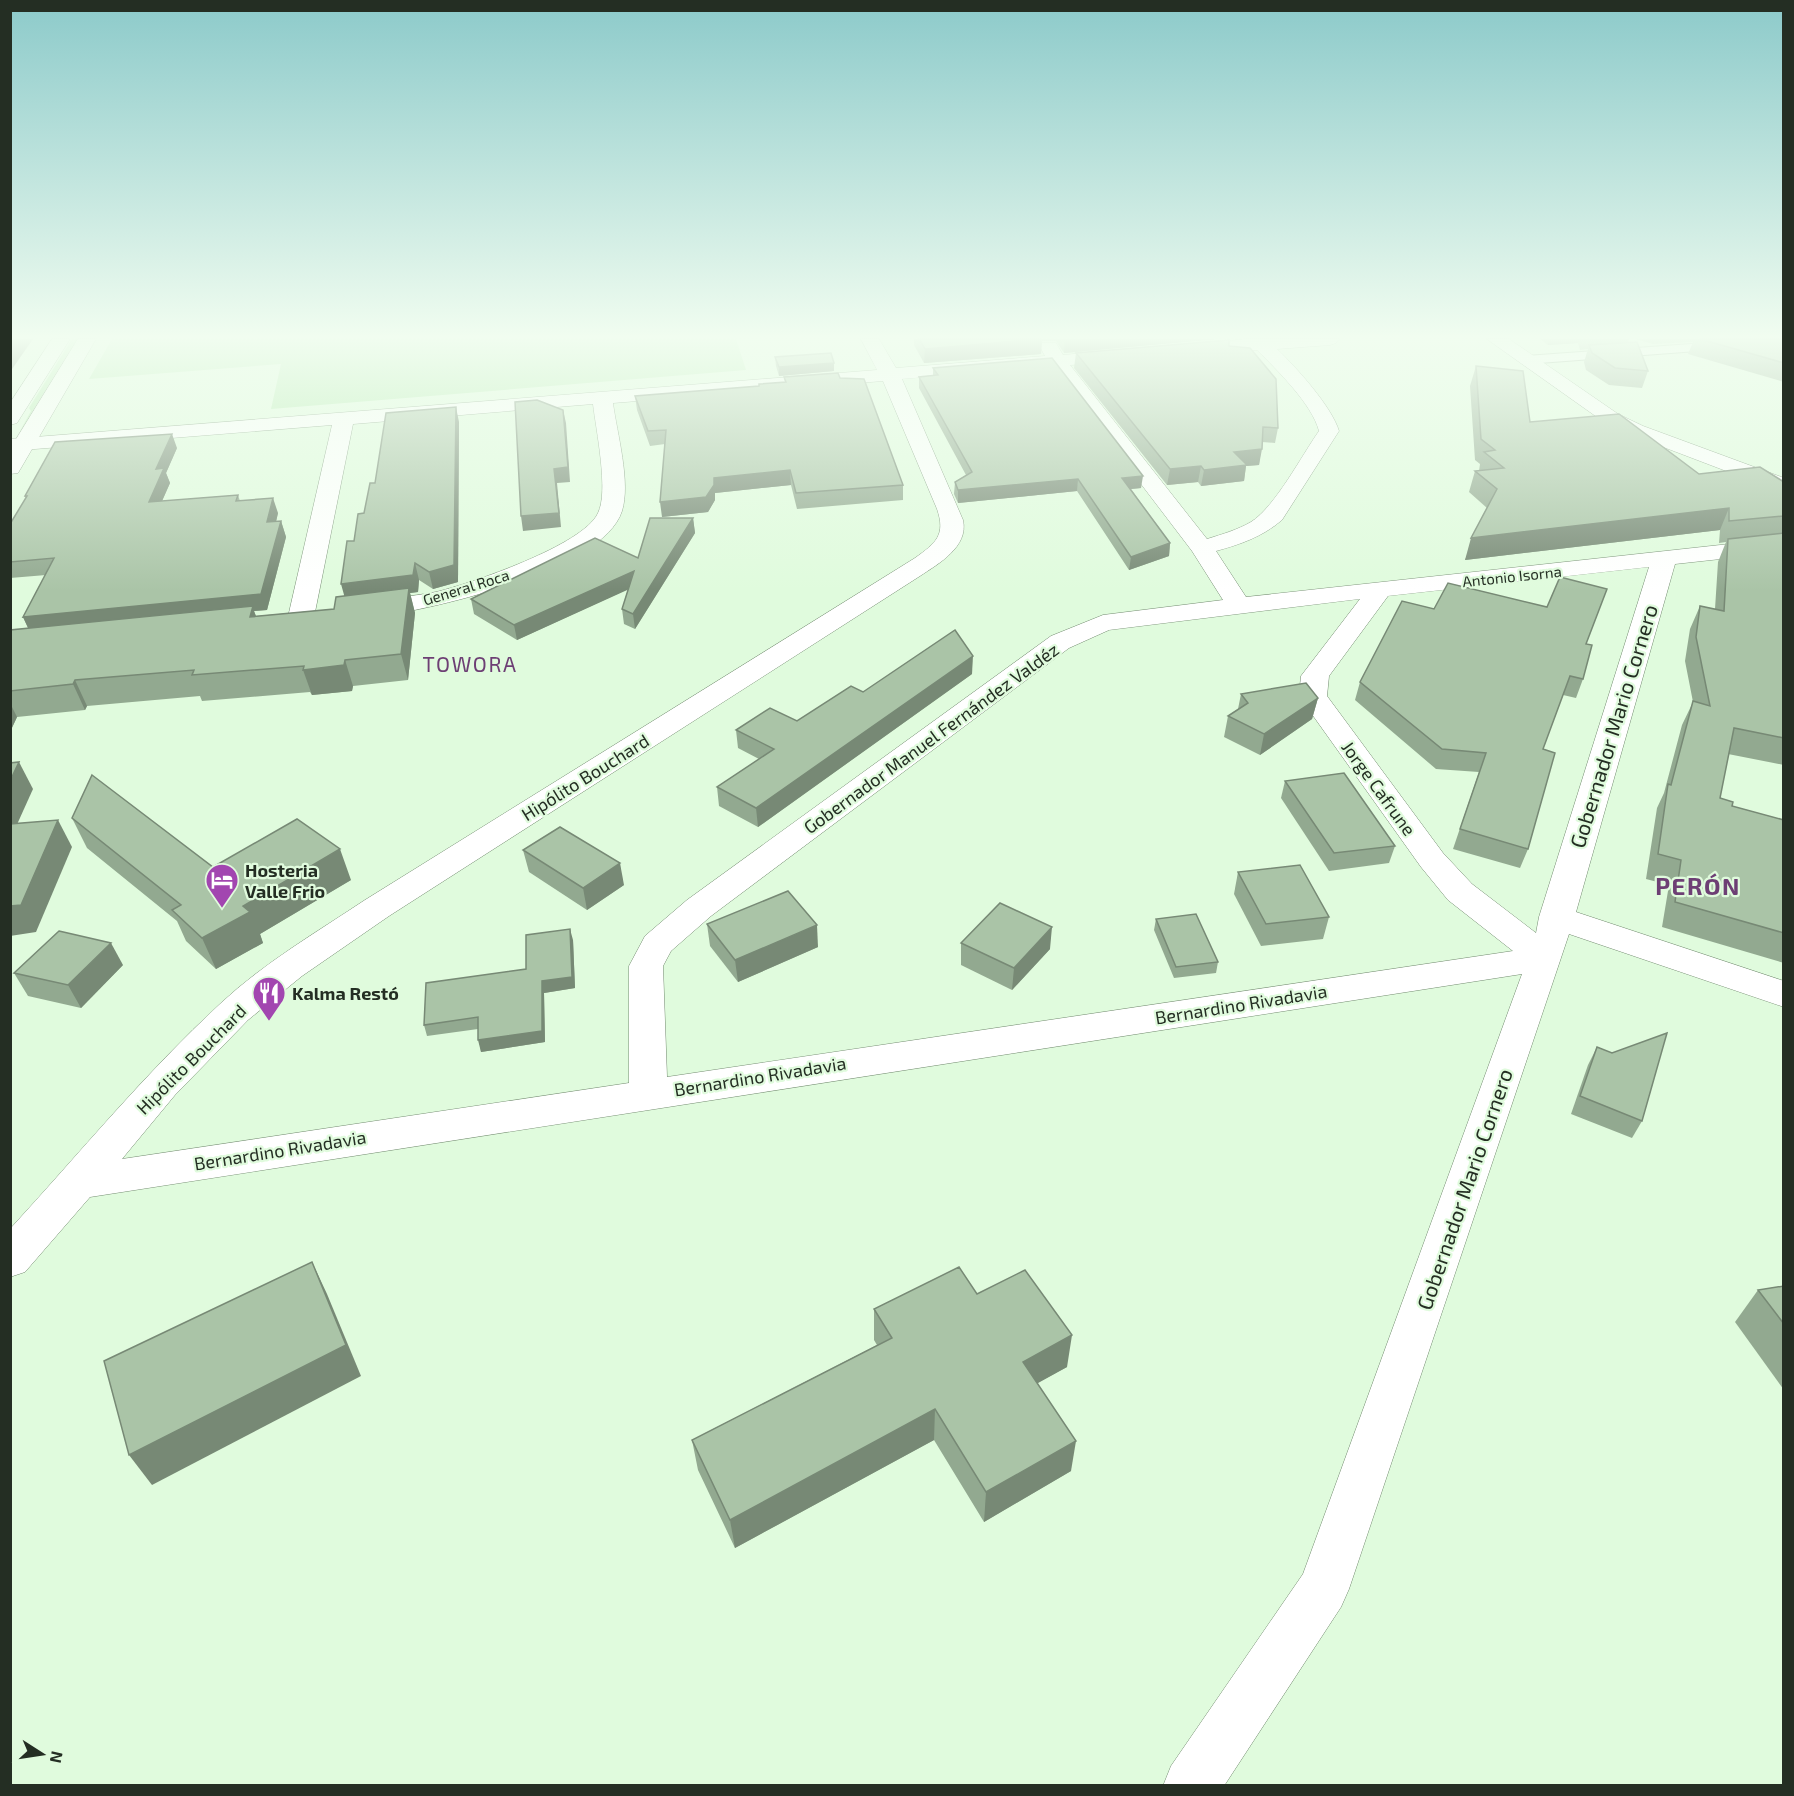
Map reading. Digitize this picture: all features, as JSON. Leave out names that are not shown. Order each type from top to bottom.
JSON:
[{"type":"street","points":[[10,468],[18,445],[32,423]]},
{"type":"street","points":[[18,445],[296,423]]},
{"type":"street","name":"General Roca","points":[[343,423],[312,616],[421,602],[473,588],[557,555],[594,534],[610,512],[612,492],[605,423]]},
{"type":"street","name":"Hipólito Bouchard","points":[[78,1182],[170,1077],[235,1011],[290,967],[377,908],[939,551],[950,537],[953,526],[911,423]]},
{"type":"street","points":[[1105,423],[1202,548],[1239,605]]},
{"type":"street","points":[[1202,548],[1242,536],[1261,526],[1274,515],[1329,431],[1327,423]]},
{"type":"street","points":[[1621,423],[1784,486]]},
{"type":"street","name":"Antonio Isorna","points":[[1239,605],[1784,545]]},
{"type":"street","name":"Gobernador Mario Cornero","points":[[1191,1785],[1323,1589],[1545,958],[1664,559]]},
{"type":"street","name":"Jorge Cafrune","points":[[1378,591],[1315,676],[1313,696],[1431,860],[1460,892],[1545,958]]},
{"type":"street","name":"Gobernador Manuel Fernández Valdéz","points":[[648,1093],[645,966],[657,944],[699,908],[1060,642],[1103,623],[1239,605]]},
{"type":"street","points":[[1556,917],[1784,994]]},
{"type":"street","name":"Bernardino Rivadavia","points":[[78,1182],[648,1093],[1545,958]]},
{"type":"street","points":[[10,1259],[78,1182]]},
{"type":"building","points":[[384,423],[456,423],[454,565],[429,572],[415,563],[413,575],[341,584],[347,541],[354,541],[358,514],[364,513],[370,483],[375,483]]},
{"type":"building","points":[[516,423],[564,423],[568,467],[554,469],[559,513],[521,516]]},
{"type":"building","points":[[645,423],[880,423],[903,485],[796,493],[790,470],[714,478],[714,485],[706,497],[660,502],[666,430],[648,431]]},
{"type":"building","points":[[945,423],[1102,423],[1143,476],[1122,478],[1170,543],[1131,557],[1078,479],[958,490],[955,482],[972,472]]},
{"type":"building","points":[[1133,423],[1278,423],[1278,428],[1263,427],[1262,449],[1234,452],[1247,465],[1204,470],[1201,466],[1170,469]]},
{"type":"building","points":[[1480,423],[1631,423],[1699,474],[1760,467],[1784,482],[1784,516],[1729,521],[1729,508],[1471,538],[1497,489],[1475,471],[1504,468],[1484,452],[1495,450],[1481,439]]},
{"type":"building","points":[[172,434],[156,469],[164,468],[149,502],[238,495],[236,501],[273,498],[267,522],[281,521],[261,594],[23,617],[54,558],[10,562],[10,524],[55,442]]},
{"type":"building","points":[[650,518],[693,518],[633,614],[622,609],[634,571],[514,625],[471,599],[595,538],[638,558]]},
{"type":"building","points":[[1784,533],[1784,738],[1734,728],[1720,798],[1733,802],[1732,806],[1784,820],[1784,933],[1675,902],[1681,860],[1658,854],[1668,784],[1671,785],[1693,701],[1710,706],[1696,637],[1700,606],[1724,611],[1728,539]]},
{"type":"building","points":[[1560,577],[1607,589],[1586,644],[1592,645],[1583,679],[1570,676],[1543,749],[1555,753],[1528,849],[1460,829],[1486,753],[1442,749],[1360,682],[1402,601],[1434,609],[1448,583],[1547,607]]},
{"type":"building","points":[[409,588],[401,654],[345,660],[344,665],[303,670],[304,666],[192,675],[194,670],[75,680],[73,684],[10,691],[10,630],[253,606],[250,617],[334,609],[336,597]]},
{"type":"building","points":[[955,630],[973,656],[756,808],[717,787],[774,749],[736,730],[770,708],[797,721],[851,686],[863,692]]},
{"type":"building","points":[[1306,683],[1318,698],[1264,734],[1228,716],[1248,703],[1241,694]]},
{"type":"building","points":[[19,762],[10,781],[10,763]]},
{"type":"building","points":[[1344,773],[1395,846],[1334,853],[1285,781]]},
{"type":"building","points":[[92,775],[213,867],[297,819],[340,849],[243,906],[250,912],[202,938],[172,910],[181,905],[72,818]]},
{"type":"building","points":[[58,820],[21,905],[10,906],[10,824]]},
{"type":"building","points":[[560,827],[620,863],[583,888],[523,850]]},
{"type":"building","points":[[1300,865],[1329,917],[1266,924],[1238,872]]},
{"type":"building","points":[[788,891],[817,925],[735,960],[707,924]]},
{"type":"building","points":[[1000,903],[1052,927],[1014,968],[961,943]]},
{"type":"building","points":[[1196,914],[1218,962],[1176,967],[1156,919]]},
{"type":"building","points":[[570,929],[572,977],[542,981],[542,1031],[478,1040],[478,1017],[424,1025],[426,983],[526,969],[526,935]]},
{"type":"building","points":[[59,931],[111,943],[68,985],[14,973]]},
{"type":"building","points":[[1667,1033],[1642,1121],[1580,1096],[1597,1047],[1612,1053]]},
{"type":"building","points":[[312,1262],[346,1345],[129,1455],[104,1361]]},
{"type":"building","points":[[959,1267],[977,1294],[1025,1270],[1072,1335],[1023,1362],[1076,1441],[986,1492],[935,1409],[730,1520],[692,1440],[892,1338],[874,1309]]},
{"type":"building","points":[[1784,1286],[1784,1324],[1758,1290]]},
{"type":"place","name":"Hosteria Valle Frio","points":[[222,909]]},
{"type":"place","name":"Kalma Restó","points":[[269,1022]]},
{"type":"district","name":"TOWORA","points":[[470,663]]},
{"type":"district","name":"PERÓN","points":[[1698,885]]}]
